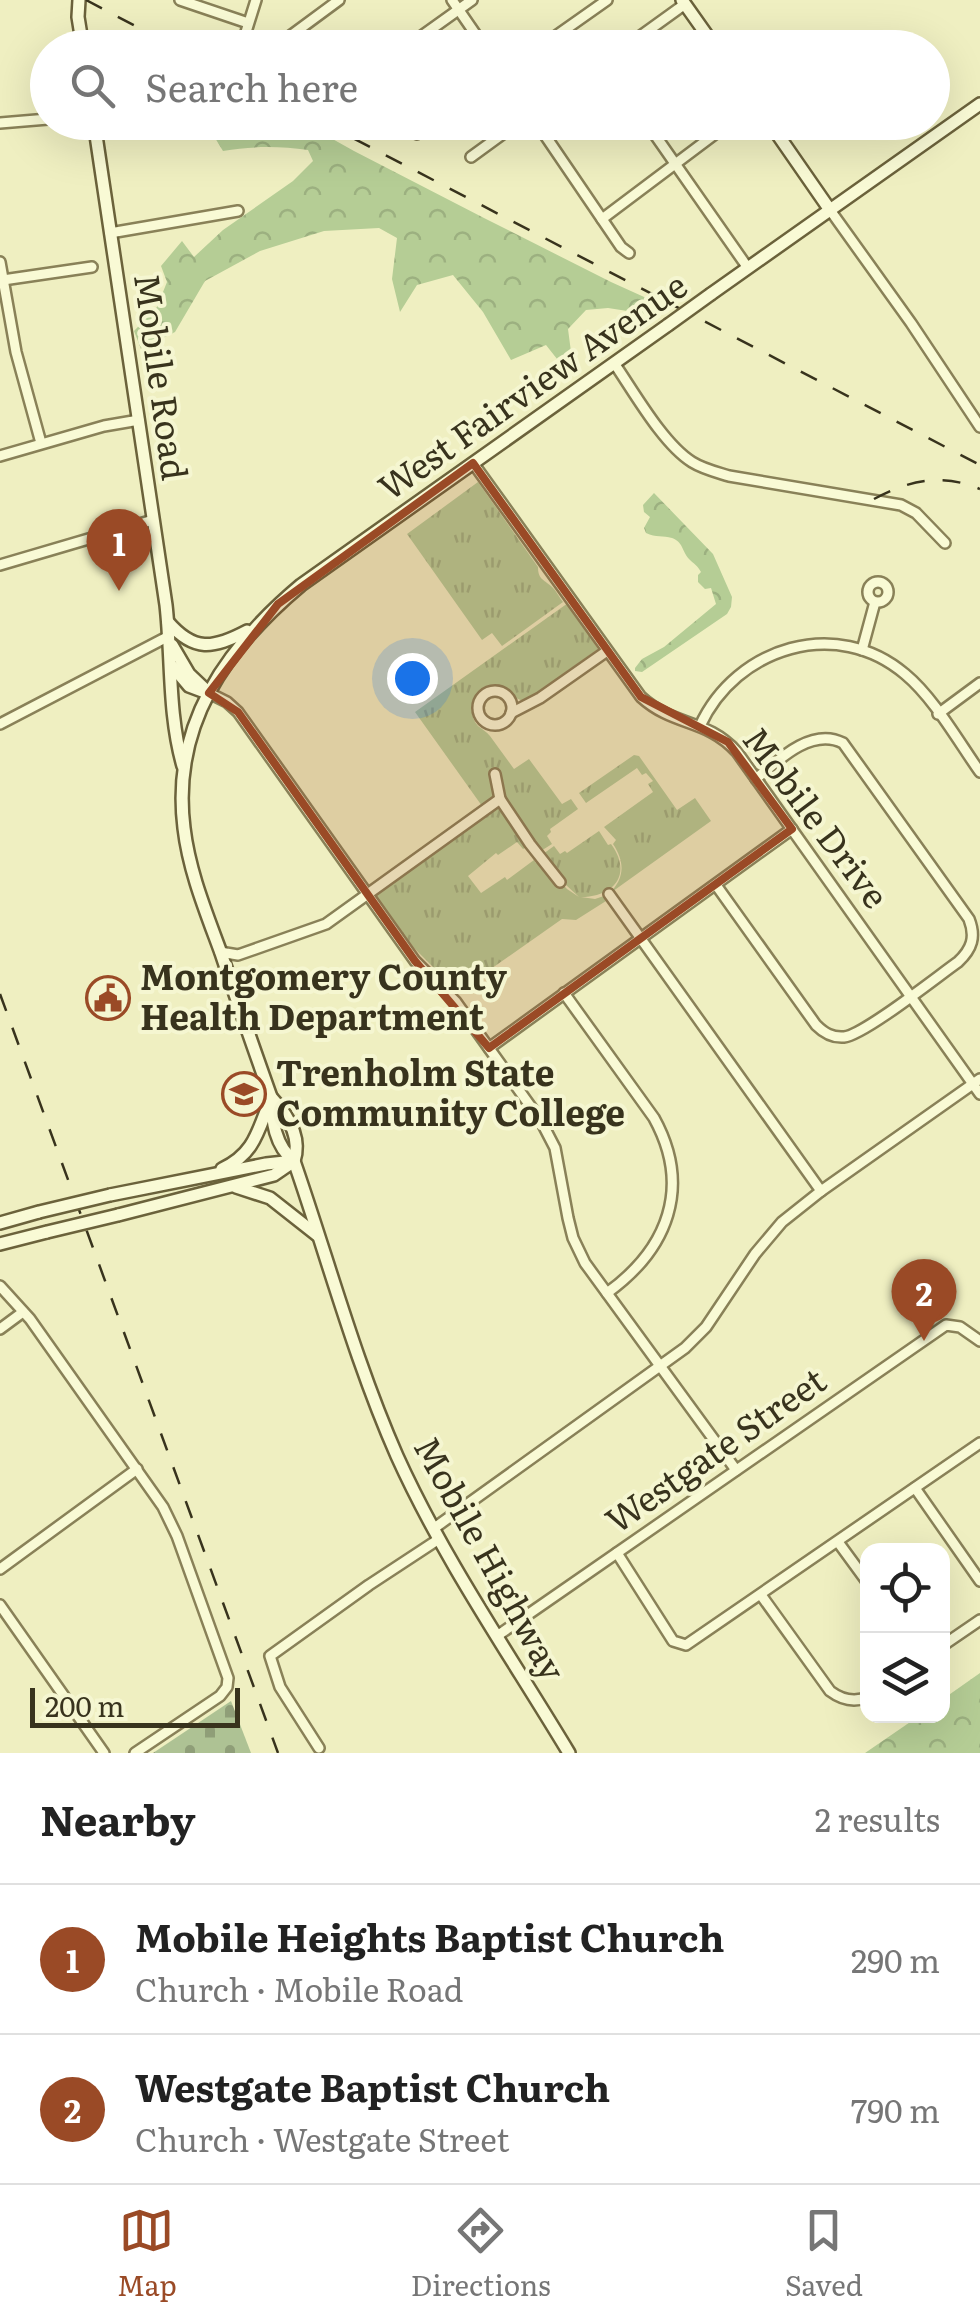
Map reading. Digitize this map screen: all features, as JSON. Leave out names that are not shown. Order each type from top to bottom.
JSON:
[{"type":"main road","points":[[79,0],[80,30]]},
{"type":"main road","points":[[684,2],[703,30]]},
{"type":"main road","name":"West Fairview Avenue","points":[[950,125],[980,104]]},
{"type":"main road","name":"Mobile Road","points":[[97,140],[168,622],[174,736],[184,770]]},
{"type":"main road","points":[[781,140],[830,210]]},
{"type":"main road","name":"West Fairview Avenue","points":[[184,770],[199,715],[232,654],[301,585],[929,140]]},
{"type":"main road","points":[[168,622],[184,639],[206,646],[231,640],[255,627]]},
{"type":"main road","name":"Mobile Road","points":[[170,638],[189,674],[209,693]]},
{"type":"main road","points":[[171,663],[189,686],[209,693]]},
{"type":"main road","name":"Mobile Highway","points":[[184,770],[182,803],[196,884],[271,1097],[272,1119],[283,1152],[294,1161],[382,1421],[436,1534],[568,1753]]},
{"type":"main road","points":[[202,1176],[227,1167],[248,1150],[256,1140],[271,1097]]},
{"type":"main road","points":[[0,1223],[110,1195],[294,1161]]},
{"type":"main road","points":[[0,1244],[274,1175],[294,1161]]},
{"type":"main road","points":[[232,1186],[270,1198],[320,1237]]},
{"type":"street","points":[[180,0],[248,23]]},
{"type":"street","points":[[246,30],[256,0]]},
{"type":"street","points":[[299,30],[340,0]]},
{"type":"street","points":[[452,0],[472,30]]},
{"type":"street","points":[[431,30],[472,0]]},
{"type":"street","points":[[565,30],[607,0]]},
{"type":"street","points":[[647,30],[684,2]]},
{"type":"street","points":[[0,123],[30,120]]},
{"type":"street","points":[[471,157],[494,140]]},
{"type":"street","points":[[548,140],[620,247],[629,253]]},
{"type":"street","points":[[659,140],[748,268]]},
{"type":"street","points":[[602,219],[707,140]]},
{"type":"street","points":[[110,233],[238,210]]},
{"type":"street","points":[[830,210],[980,427]]},
{"type":"street","points":[[0,262],[16,352],[40,444]]},
{"type":"street","points":[[3,280],[92,266]]},
{"type":"street","points":[[614,363],[667,439],[690,461],[729,476],[902,504],[916,512],[944,543]]},
{"type":"street","points":[[0,456],[139,420]]},
{"type":"street","name":"Mobile Drive","points":[[473,463],[634,688],[668,717],[711,730],[728,742],[910,996],[976,1081],[980,1094]]},
{"type":"street","points":[[0,565],[153,520]]},
{"type":"street","points":[[862,650],[875,602]]},
{"type":"street","points":[[0,724],[170,638]]},
{"type":"street","points":[[700,726],[726,686],[767,656],[816,644],[842,645],[873,654],[906,674],[980,772]]},
{"type":"street","points":[[511,713],[540,698],[607,651]]},
{"type":"street","points":[[938,714],[980,683]]},
{"type":"street","points":[[209,693],[238,712],[415,960],[456,1002],[550,1137],[559,1160],[573,1238],[585,1262],[736,1470]]},
{"type":"street","points":[[716,886],[827,1034],[854,1034],[964,956],[973,942],[974,931],[964,910],[850,750],[837,740],[815,739],[756,779]]},
{"type":"street","points":[[496,774],[500,799],[560,882]]},
{"type":"street","points":[[220,952],[238,955],[322,926],[500,799]]},
{"type":"street","points":[[489,1048],[792,830]]},
{"type":"street","points":[[609,894],[821,1192]]},
{"type":"street","points":[[564,993],[654,1118],[671,1165],[670,1204],[660,1236],[638,1267],[607,1293]]},
{"type":"street","points":[[319,1748],[280,1687],[270,1656],[685,1348],[706,1327],[773,1232],[794,1212],[976,1081]]},
{"type":"street","points":[[0,1286],[23,1312],[163,1507],[178,1536],[228,1678],[227,1687],[212,1702],[135,1753]]},
{"type":"street","points":[[0,1329],[23,1312]]},
{"type":"street","name":"Westgate Street","points":[[497,1636],[946,1324],[956,1325],[980,1341]]},
{"type":"street","points":[[617,1553],[673,1641],[681,1645],[691,1643],[980,1443]]},
{"type":"street","points":[[0,1568],[137,1469]]},
{"type":"street","points":[[914,1488],[980,1581]]},
{"type":"street","points":[[838,1542],[860,1572]]},
{"type":"street","points":[[761,1595],[830,1691],[846,1700],[860,1699]]},
{"type":"street","points":[[0,1605],[104,1753]]},
{"type":"street","points":[[950,1641],[980,1620]]},
{"type":"highlighted area","points":[[473,463],[641,697],[728,742],[792,829],[489,1048],[415,961],[238,712],[209,693],[278,604]]},
{"type":"green space","points":[[216,140],[334,140],[664,306],[653,315],[608,308],[586,310],[568,329],[573,367],[561,364],[546,345],[511,360],[483,312],[453,275],[417,285],[400,312],[392,279],[397,238],[379,228],[324,231],[260,251],[205,281],[175,332],[141,349],[134,331],[157,307],[167,282],[161,266],[182,241],[194,257],[223,230],[293,181],[313,161],[308,150],[255,147],[223,151]]},
{"type":"green space","points":[[478,482],[538,567],[540,576],[563,602],[502,646],[492,633],[482,640],[407,534]]},
{"type":"green space","points":[[654,493],[713,554],[732,597],[727,614],[642,672],[635,668],[642,659],[664,647],[716,604],[711,588],[705,589],[698,582],[701,572],[678,542],[646,533],[644,528],[650,517],[643,505]]},
{"type":"green space","points":[[568,603],[598,649],[525,701],[499,688],[483,690],[475,698],[472,715],[514,769],[529,759],[562,804],[571,799],[578,809],[550,829],[547,836],[552,844],[536,854],[531,844],[523,849],[517,842],[468,876],[481,893],[540,860],[579,897],[543,854],[554,846],[560,854],[567,853],[599,831],[617,855],[620,874],[617,882],[603,893],[581,897],[604,896],[606,901],[576,920],[562,919],[458,992],[414,948],[375,894],[487,813],[415,712]]},
{"type":"green space","points":[[634,755],[639,756],[677,810],[695,798],[711,821],[609,894],[618,882],[621,864],[613,844],[616,840],[604,827],[653,792],[648,784],[653,781],[637,768],[586,803],[579,793]]},
{"type":"green space","points":[[980,1673],[980,1753],[865,1753],[909,1723],[950,1723],[950,1694]]},
{"type":"green space","points":[[231,1701],[251,1753],[153,1753]]},
{"type":"railway","points":[[86,0],[143,30]]},
{"type":"railway","points":[[357,140],[980,465]]},
{"type":"railway","points":[[874,499],[926,481],[952,481],[980,489]]},
{"type":"railway","points":[[0,994],[278,1753]]},
{"type":"place","name":"Mobile Heights Baptist Church","points":[[119,591]]},
{"type":"place","name":"Montgomery County Health Department","points":[[108,998]]},
{"type":"place","name":"Trenholm State Community College","points":[[244,1094]]},
{"type":"place","name":"Westgate Baptist Church","points":[[924,1341]]}]
